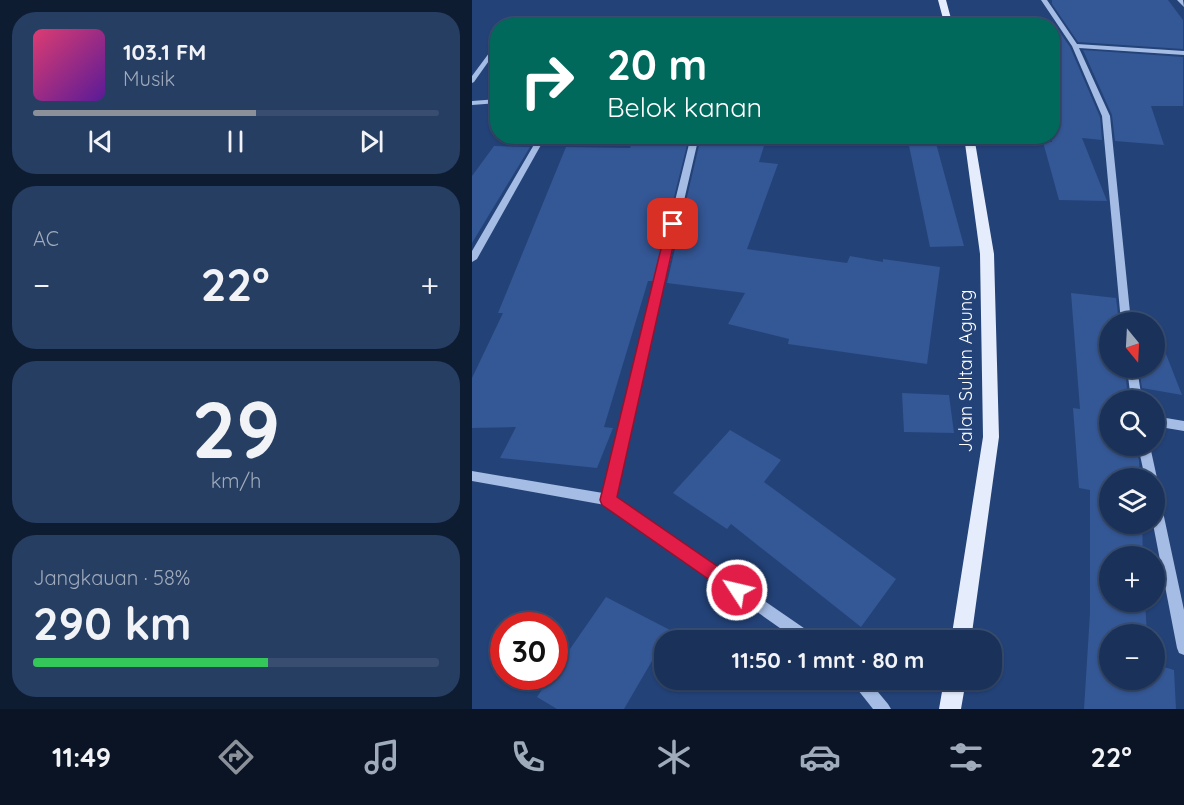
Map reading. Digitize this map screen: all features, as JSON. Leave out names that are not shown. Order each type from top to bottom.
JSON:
[{"type":"main road","points":[[942,0],[947,18]]},
{"type":"main road","name":"Jalan Sultan Agung","points":[[962,630],[991,437],[987,254],[970,144]]},
{"type":"main road","points":[[950,709],[953,690]]},
{"type":"street","points":[[1045,0],[1057,18]]},
{"type":"street","points":[[1180,0],[1183,4]]},
{"type":"street","points":[[1060,23],[1075,46],[1106,116],[1125,312]]},
{"type":"street","points":[[1075,46],[1183,53]]},
{"type":"street","points":[[472,81],[490,55]]},
{"type":"street","points":[[472,103],[490,102]]},
{"type":"street","points":[[472,259],[538,144]]},
{"type":"street","points":[[608,500],[693,144]]},
{"type":"street","points":[[1165,423],[1183,426]]},
{"type":"street","points":[[472,476],[608,500],[795,630]]},
{"type":"street","points":[[1161,534],[1183,648]]},
{"type":"street","points":[[867,690],[883,709]]},
{"type":"building","points":[[1052,0],[1168,0],[1183,20],[1183,49],[1078,42],[1052,4]]},
{"type":"building","points":[[1060,33],[1070,47],[1100,117],[1102,140],[1082,138],[1107,201],[1059,200],[1044,144],[1060,144]]},
{"type":"building","points":[[1083,50],[1183,57],[1183,106],[1151,106],[1164,145],[1115,141],[1112,115]]},
{"type":"building","points":[[632,144],[687,144],[653,281],[648,281],[604,427],[613,428],[597,468],[500,458],[516,427],[472,428],[472,378],[503,313],[498,313],[566,147],[630,148]]},
{"type":"building","points":[[699,144],[765,144],[759,162],[778,164],[747,249],[847,263],[850,256],[883,262],[883,259],[940,267],[927,364],[788,344],[789,339],[728,324],[745,293],[667,283]]},
{"type":"building","points":[[909,144],[936,144],[964,246],[930,247]]},
{"type":"building","points":[[494,146],[530,147],[472,243],[472,176]]},
{"type":"building","points":[[1071,293],[1116,298],[1118,312],[1099,312],[1099,378],[1126,378],[1127,390],[1099,390],[1099,456],[1138,457],[1139,468],[1099,468],[1099,534],[1142,534],[1143,546],[1099,546],[1099,612],[1146,612],[1146,624],[1099,624],[1099,690],[1165,690],[1165,667],[1174,670],[1176,709],[1084,709],[1090,613],[1090,490],[1079,488],[1073,408],[1080,409]]},
{"type":"building","points":[[1166,354],[1182,395],[1165,392],[1165,390],[1142,388],[1140,378],[1165,378]]},
{"type":"building","points":[[902,393],[949,395],[954,433],[904,432]]},
{"type":"building","points":[[730,430],[781,460],[764,482],[896,579],[861,627],[731,524],[727,529],[673,493]]},
{"type":"building","points":[[606,597],[670,630],[654,630],[654,657],[624,709],[557,709],[537,697],[542,690],[568,690],[568,652]]},
{"type":"route","points":[[673,224],[608,500],[737,590]]}]
